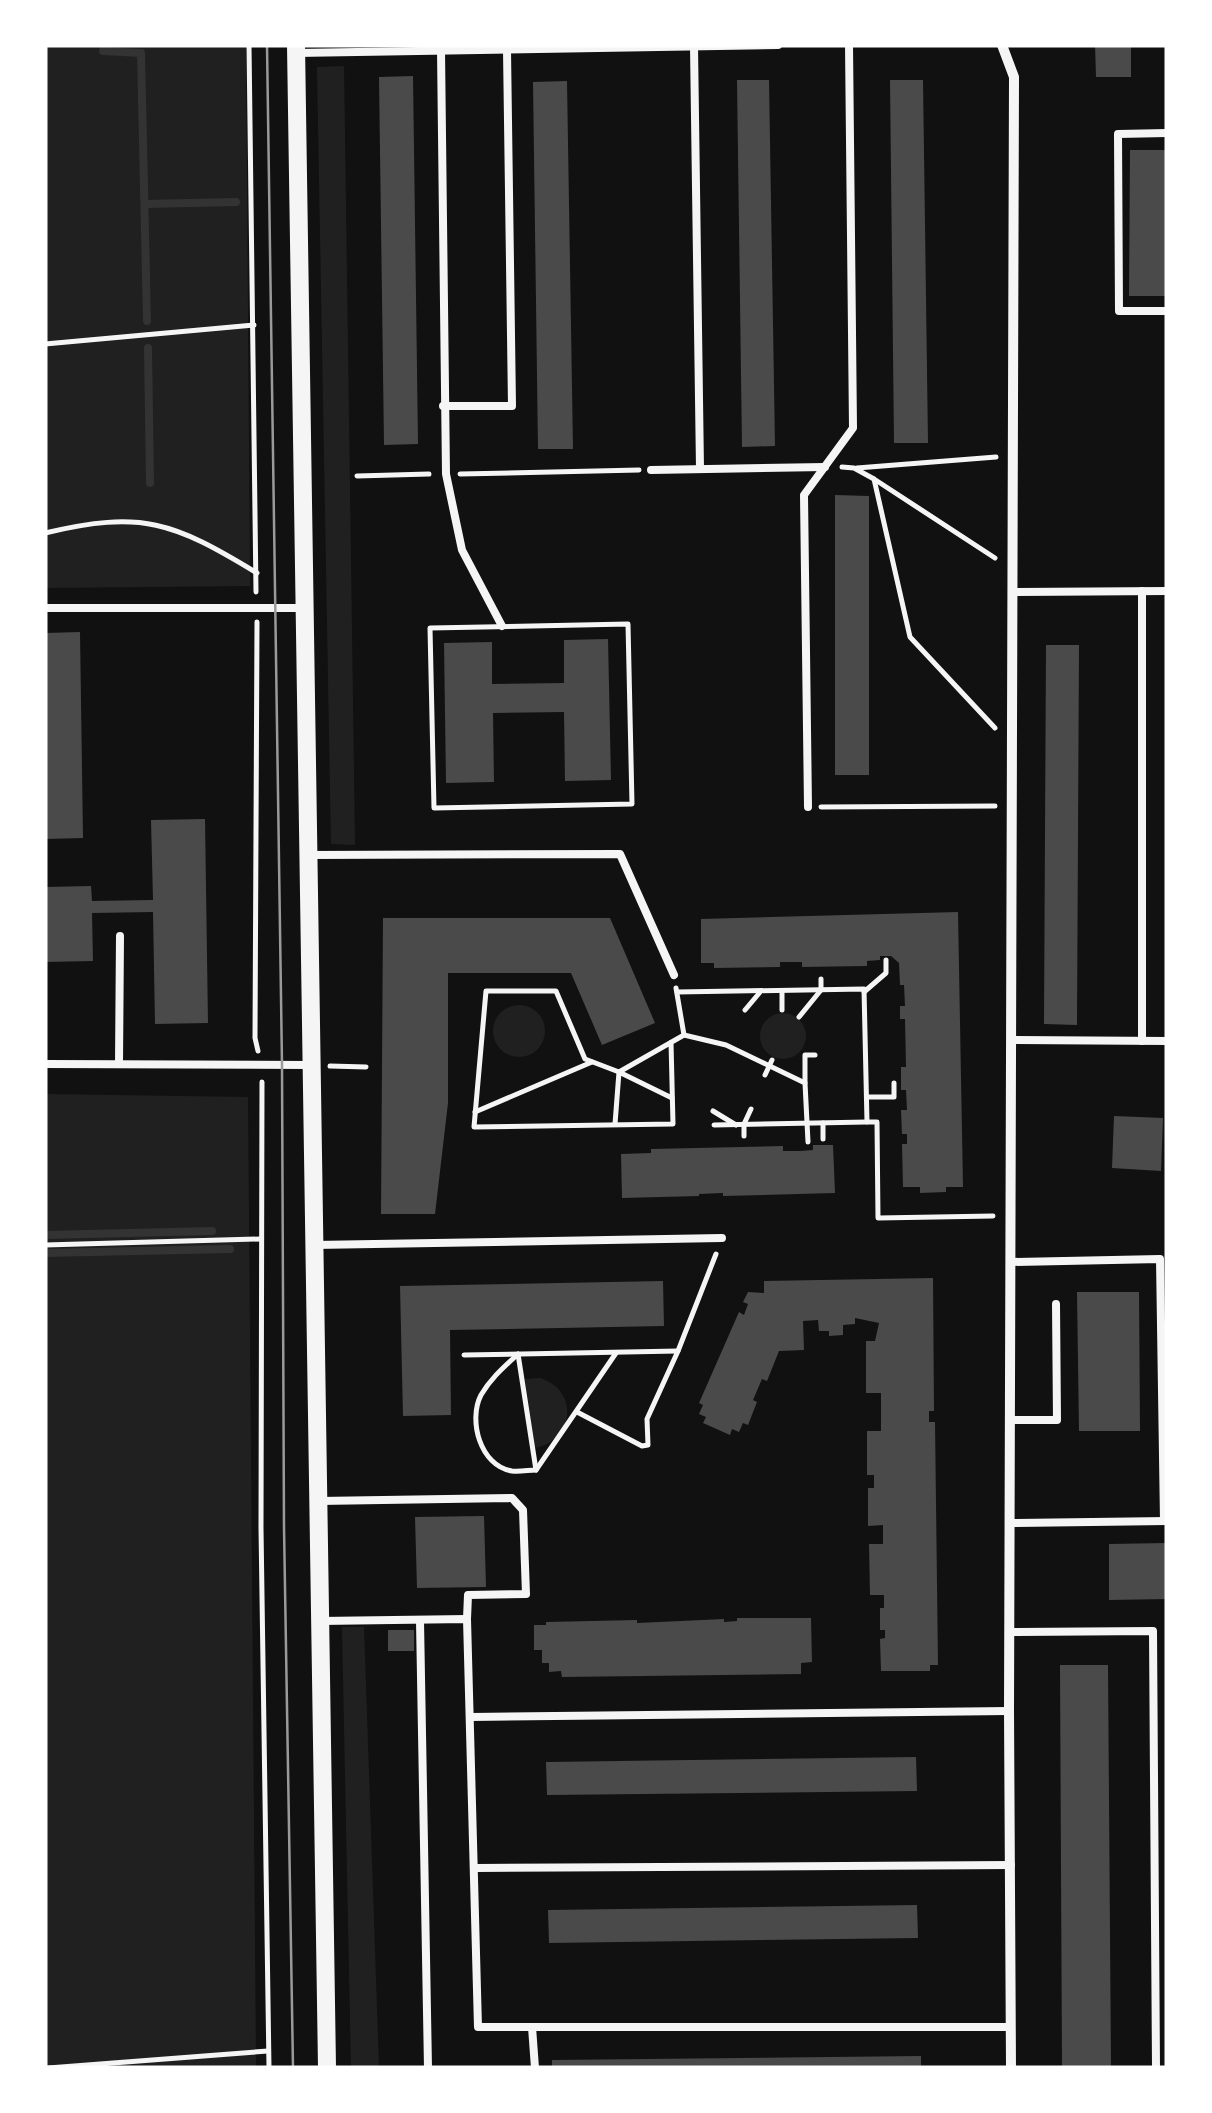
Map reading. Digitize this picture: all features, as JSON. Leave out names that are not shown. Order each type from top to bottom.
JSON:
[{"type":"street","points":[[1002,45],[1014,78],[1010,2068]]},
{"type":"street","points":[[296,49],[308,854],[316,1066],[314,1245],[326,2068]]},
{"type":"lane","points":[[296,49],[778,45]]},
{"type":"lane","points":[[808,808],[804,495],[854,428],[849,45]]},
{"type":"lane","points":[[694,46],[700,469]]},
{"type":"lane","points":[[441,50],[446,474],[462,550],[502,626]]},
{"type":"lane","points":[[443,406],[512,406],[507,50]]},
{"type":"lane","points":[[1167,133],[1118,134],[1119,311],[1167,311]]},
{"type":"lane","points":[[651,470],[824,467]]},
{"type":"lane","points":[[1142,591],[1142,1041]]},
{"type":"lane","points":[[1012,592],[1167,591]]},
{"type":"lane","points":[[45,608],[304,608]]},
{"type":"lane","points":[[308,854],[620,854],[674,976]]},
{"type":"lane","points":[[120,936],[120,1064]]},
{"type":"lane","points":[[1012,1040],[1167,1041]]},
{"type":"lane","points":[[45,1064],[316,1066]]},
{"type":"lane","points":[[314,1245],[722,1238]]},
{"type":"lane","points":[[1011,1262],[1160,1259],[1166,1521],[1011,1523]]},
{"type":"lane","points":[[1011,1420],[1057,1420],[1056,1304]]},
{"type":"lane","points":[[318,1502],[512,1498],[524,1510],[526,1594],[468,1596],[478,2027],[1010,2027]]},
{"type":"lane","points":[[320,1620],[467,1619]]},
{"type":"lane","points":[[420,1620],[428,2068]]},
{"type":"lane","points":[[1153,1631],[1156,2068]]},
{"type":"lane","points":[[1011,1632],[1153,1631],[1167,1636]]},
{"type":"lane","points":[[471,1718],[1009,1712]]},
{"type":"lane","points":[[1154,1778],[1167,1778]]},
{"type":"lane","points":[[476,1868],[1011,1866]]},
{"type":"lane","points":[[1155,1930],[1167,1930]]},
{"type":"lane","points":[[532,2027],[535,2068]]},
{"type":"path","points":[[249,45],[256,594]]},
{"type":"path","points":[[45,344],[254,325]]},
{"type":"path","points":[[824,467],[984,458]]},
{"type":"path","points":[[854,468],[985,551]]},
{"type":"path","points":[[357,476],[651,470]]},
{"type":"path","points":[[874,479],[910,637],[992,725]]},
{"type":"path","points":[[45,534],[93,522],[149,522],[204,541],[256,573]]},
{"type":"path","points":[[257,620],[255,1038],[262,1066]]},
{"type":"path","points":[[628,624],[632,804],[434,808],[430,628],[502,626],[628,624]]},
{"type":"path","points":[[808,808],[982,806]]},
{"type":"path","points":[[864,992],[886,972],[886,960]]},
{"type":"path","points":[[674,976],[684,1035]]},
{"type":"path","points":[[799,1017],[822,990],[821,979]]},
{"type":"path","points":[[745,1010],[760,991],[760,980]]},
{"type":"path","points":[[676,992],[864,989],[867,1122]]},
{"type":"path","points":[[782,990],[782,1010]]},
{"type":"path","points":[[671,1042],[673,1124],[474,1128],[486,991],[556,991],[585,1059],[672,1098]]},
{"type":"path","points":[[619,1072],[684,1035],[726,1044],[806,1083]]},
{"type":"path","points":[[808,1142],[802,1055],[815,1055]]},
{"type":"path","points":[[475,1112],[592,1062]]},
{"type":"path","points":[[766,1075],[771,1063]]},
{"type":"path","points":[[316,1066],[366,1066]]},
{"type":"path","points":[[615,1125],[619,1072]]},
{"type":"path","points":[[867,1097],[894,1097],[894,1082]]},
{"type":"path","points":[[262,1090],[268,2068]]},
{"type":"path","points":[[740,1124],[750,1108]]},
{"type":"path","points":[[713,1111],[740,1124],[744,1136]]},
{"type":"path","points":[[714,1125],[877,1122],[878,1218],[1011,1216]]},
{"type":"path","points":[[823,1123],[823,1139]]},
{"type":"path","points":[[577,1412],[642,1446],[648,1444],[647,1419],[722,1238]]},
{"type":"path","points":[[45,1245],[260,1239]]},
{"type":"path","points":[[536,1470],[616,1352]]},
{"type":"path","points":[[464,1355],[678,1352]]},
{"type":"path","points":[[518,1354],[536,1470]]},
{"type":"path","points":[[518,1354],[493,1376],[479,1398],[474,1420],[478,1438],[490,1458],[510,1471],[536,1470]]},
{"type":"path","points":[[48,2068],[268,2051]]},
{"type":"shaded area","points":[[45,45],[246,45],[250,586],[45,588]]},
{"type":"shaded area","points":[[344,66],[355,845],[331,844],[317,67]]},
{"type":"shaded area","points":[[519,1005],[537,1013],[545,1031],[537,1049],[519,1057],[501,1049],[493,1031],[501,1013]]},
{"type":"shaded area","points":[[783,1013],[800,1019],[806,1036],[800,1053],[783,1059],[766,1053],[760,1036],[766,1019]]},
{"type":"shaded area","points":[[45,1094],[248,1097],[256,2068],[45,2068]]},
{"type":"shaded area","points":[[540,1378],[561,1393],[567,1414],[558,1435],[535,1448],[525,1379]]},
{"type":"shaded area","points":[[342,1627],[364,1627],[379,2068],[351,2068]]},
{"type":"building","points":[[1095,45],[1131,45],[1131,77],[1096,77]]},
{"type":"building","points":[[413,76],[418,444],[384,445],[379,77]]},
{"type":"building","points":[[737,80],[769,80],[775,446],[742,447]]},
{"type":"building","points":[[890,80],[923,80],[928,443],[894,443]]},
{"type":"building","points":[[567,81],[573,449],[538,449],[533,82]]},
{"type":"building","points":[[1130,150],[1167,150],[1167,296],[1129,296]]},
{"type":"building","points":[[835,495],[869,496],[869,775],[835,775]]},
{"type":"building","points":[[80,632],[83,838],[45,839],[45,633]]},
{"type":"building","points":[[608,639],[611,780],[565,781],[564,712],[493,713],[494,782],[446,783],[444,643],[492,642],[492,684],[564,683],[564,640]]},
{"type":"building","points":[[1046,645],[1079,645],[1077,1025],[1044,1024]]},
{"type":"building","points":[[205,819],[208,1023],[155,1024],[153,912],[92,913],[93,961],[45,962],[45,887],[91,886],[92,901],[153,900],[151,820]]},
{"type":"building","points":[[958,912],[963,1187],[920,1193],[920,1187],[903,1187],[902,1144],[907,1144],[907,1134],[902,1134],[901,1110],[907,1110],[906,1090],[901,1090],[901,1067],[906,1067],[905,1019],[900,1019],[900,1006],[905,1006],[904,985],[900,985],[899,963],[891,956],[880,956],[880,960],[867,961],[867,966],[802,967],[802,962],[780,962],[780,967],[714,968],[714,963],[701,963],[701,919]]},
{"type":"building","points":[[383,918],[610,918],[655,1023],[602,1045],[571,973],[448,973],[448,1103],[435,1214],[381,1214]]},
{"type":"building","points":[[1114,1116],[1163,1118],[1161,1171],[1112,1168]]},
{"type":"building","points":[[813,1145],[833,1145],[835,1193],[622,1198],[621,1154],[651,1153],[651,1149],[783,1146],[783,1151],[800,1151],[813,1150]]},
{"type":"building","points":[[933,1278],[934,1411],[929,1411],[929,1422],[935,1422],[938,1665],[930,1665],[930,1671],[881,1671],[880,1639],[885,1638],[885,1630],[880,1630],[880,1608],[884,1608],[884,1595],[870,1595],[869,1544],[883,1544],[883,1525],[868,1526],[868,1488],[874,1488],[874,1475],[867,1475],[867,1431],[881,1431],[881,1393],[866,1393],[866,1341],[875,1341],[879,1323],[855,1318],[855,1324],[843,1325],[843,1335],[829,1336],[829,1331],[819,1331],[818,1320],[803,1321],[804,1350],[779,1351],[767,1381],[762,1379],[753,1400],[757,1402],[748,1425],[743,1423],[739,1432],[732,1429],[730,1435],[703,1423],[706,1417],[699,1414],[703,1405],[699,1403],[739,1312],[744,1315],[748,1304],[743,1302],[748,1292],[764,1293],[764,1281]]},
{"type":"building","points":[[663,1281],[664,1326],[450,1330],[451,1415],[403,1416],[400,1286]]},
{"type":"building","points":[[1077,1292],[1139,1292],[1140,1431],[1079,1431]]},
{"type":"building","points":[[484,1516],[486,1587],[417,1588],[415,1517]]},
{"type":"building","points":[[1167,1543],[1167,1599],[1109,1600],[1109,1544]]},
{"type":"building","points":[[737,1618],[811,1618],[812,1662],[801,1663],[801,1674],[562,1677],[561,1671],[549,1672],[549,1663],[542,1663],[542,1650],[534,1650],[534,1625],[546,1622],[724,1622]]},
{"type":"building","points":[[388,1630],[414,1630],[414,1651],[388,1651]]},
{"type":"building","points":[[1060,1665],[1108,1665],[1111,2068],[1062,2068]]},
{"type":"building","points":[[916,1757],[917,1791],[547,1795],[546,1762]]},
{"type":"building","points":[[917,1905],[918,1938],[549,1943],[548,1910]]},
{"type":"building","points":[[921,2056],[921,2068],[552,2068],[552,2060]]},
{"type":"waterway","points":[[103,51],[141,53],[147,321]]},
{"type":"waterway","points":[[145,204],[236,202]]},
{"type":"waterway","points":[[148,348],[150,483]]},
{"type":"waterway","points":[[45,1235],[212,1231]]},
{"type":"waterway","points":[[45,1253],[230,1249]]},
{"type":"tram line","points":[[267,45],[293,2068]]}]
